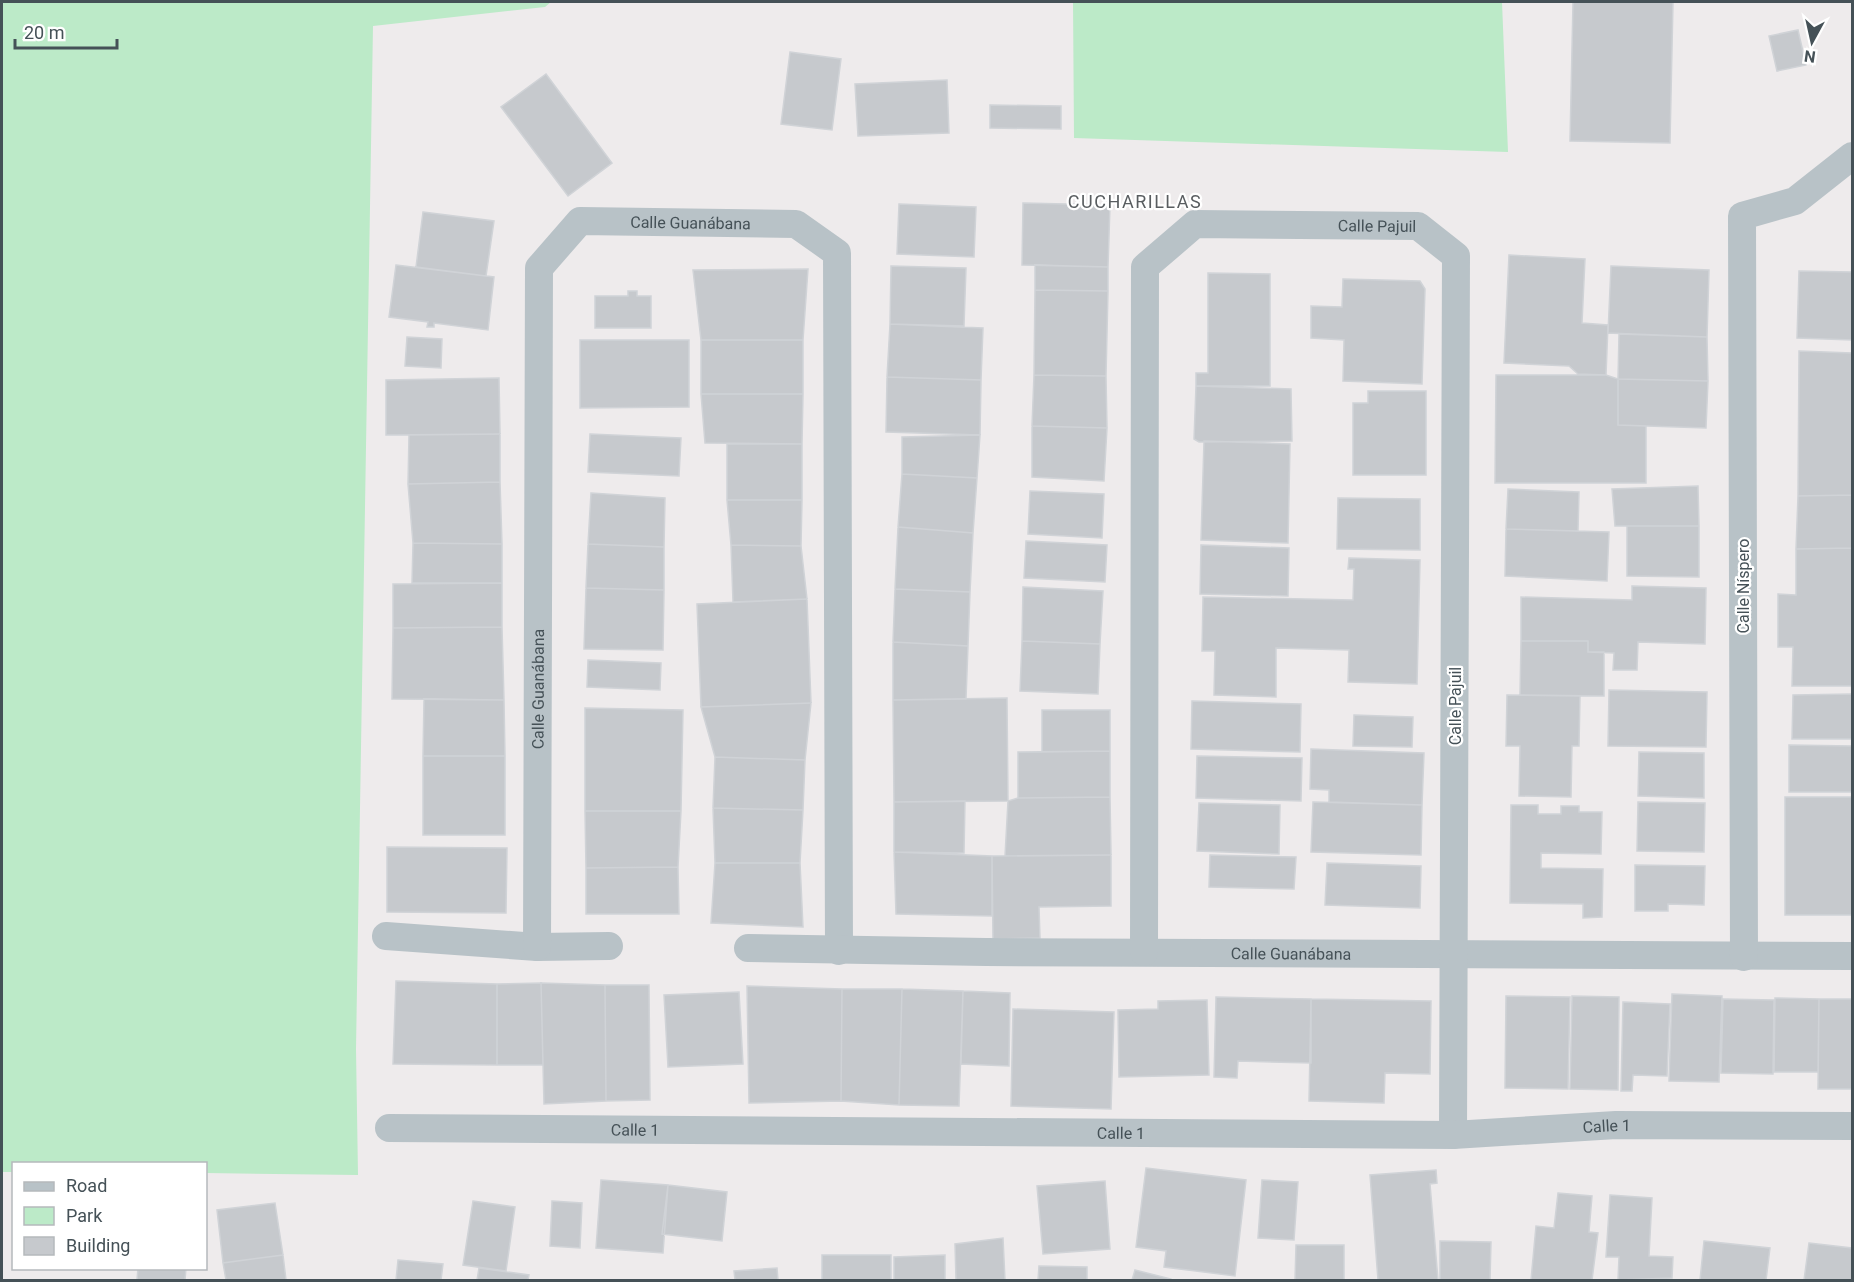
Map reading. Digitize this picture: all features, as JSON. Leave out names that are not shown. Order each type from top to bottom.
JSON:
[{"type":"street","name":"Calle Níspero","points":[[1744,957],[1742,216],[1795,201],[1852,156]]},
{"type":"street","name":"Calle Guanábana","points":[[537,947],[539,268],[580,221],[796,224],[837,253],[839,951]]},
{"type":"street","name":"Calle Pajuil","points":[[1144,952],[1145,267],[1196,224],[1418,226],[1456,256],[1453,1135]]},
{"type":"street","points":[[386,936],[537,947],[609,946]]},
{"type":"street","name":"Calle Guanábana","points":[[748,948],[839,951],[1852,956]]},
{"type":"street","name":"Calle 1","points":[[389,1128],[1453,1135],[1616,1125],[1852,1126]]},
{"type":"green space","points":[[2,2],[551,2],[545,7],[373,26],[356,1049],[358,1175],[207,1173],[207,1162],[12,1162],[12,1172],[2,1172]]},
{"type":"green space","points":[[1073,2],[1502,2],[1508,152],[1074,138]]},
{"type":"building","points":[[1573,2],[1673,2],[1670,143],[1570,141]]},
{"type":"building","points":[[1798,30],[1806,65],[1777,71],[1769,36]]},
{"type":"building","points":[[790,52],[841,59],[832,130],[781,124]]},
{"type":"building","points":[[546,74],[612,163],[568,196],[501,107]]},
{"type":"building","points":[[947,80],[949,133],[858,136],[855,84]]},
{"type":"building","points":[[990,105],[1061,106],[1061,129],[990,128]]},
{"type":"building","points":[[1023,203],[1110,205],[1108,267],[1022,265]]},
{"type":"building","points":[[899,204],[976,207],[974,257],[897,254]]},
{"type":"building","points":[[423,212],[494,221],[486,276],[416,267]]},
{"type":"building","points":[[1509,255],[1585,259],[1582,323],[1608,325],[1606,375],[1578,374],[1569,366],[1504,363]]},
{"type":"building","points":[[396,265],[494,277],[488,330],[434,323],[434,327],[427,327],[428,322],[389,317]]},
{"type":"building","points":[[1035,265],[1108,267],[1108,291],[1035,290]]},
{"type":"building","points":[[891,266],[966,268],[964,326],[890,324]]},
{"type":"building","points":[[1611,266],[1709,270],[1707,337],[1608,333]]},
{"type":"building","points":[[808,269],[803,340],[701,340],[693,270]]},
{"type":"building","points":[[1799,271],[1852,272],[1852,340],[1797,338]]},
{"type":"building","points":[[1208,273],[1270,274],[1270,386],[1196,386],[1196,373],[1208,373]]},
{"type":"building","points":[[1343,279],[1420,281],[1425,289],[1422,384],[1343,381],[1344,340],[1311,338],[1311,306],[1342,307]]},
{"type":"building","points":[[1035,290],[1108,291],[1106,376],[1034,375]]},
{"type":"building","points":[[628,291],[637,291],[637,296],[651,296],[651,328],[595,328],[595,296],[628,296]]},
{"type":"building","points":[[890,324],[983,328],[981,380],[887,377]]},
{"type":"building","points":[[1619,334],[1707,337],[1708,381],[1618,379]]},
{"type":"building","points":[[407,337],[442,339],[441,368],[405,366]]},
{"type":"building","points":[[580,340],[689,340],[689,407],[580,408]]},
{"type":"building","points":[[701,340],[803,340],[803,394],[701,394]]},
{"type":"building","points":[[1799,351],[1852,353],[1852,495],[1798,496]]},
{"type":"building","points":[[1034,375],[1106,376],[1107,428],[1032,426]]},
{"type":"building","points":[[1496,375],[1606,375],[1618,379],[1618,425],[1646,426],[1646,483],[1495,483]]},
{"type":"building","points":[[887,377],[981,380],[980,435],[886,432]]},
{"type":"building","points":[[499,378],[500,434],[386,435],[386,380]]},
{"type":"building","points":[[1618,379],[1708,381],[1706,428],[1618,425]]},
{"type":"building","points":[[1196,386],[1291,389],[1292,441],[1199,442],[1194,439]]},
{"type":"building","points":[[1368,391],[1426,391],[1426,475],[1353,475],[1353,403],[1368,403]]},
{"type":"building","points":[[701,394],[803,394],[802,444],[705,443]]},
{"type":"building","points":[[1032,426],[1107,428],[1104,481],[1032,477]]},
{"type":"building","points":[[500,434],[500,482],[408,484],[409,435]]},
{"type":"building","points":[[590,434],[681,438],[679,476],[588,472]]},
{"type":"building","points":[[980,435],[977,478],[902,474],[902,437]]},
{"type":"building","points":[[1204,441],[1290,444],[1288,543],[1201,540]]},
{"type":"building","points":[[727,444],[802,444],[802,500],[727,500]]},
{"type":"building","points":[[902,474],[977,478],[973,533],[898,527]]},
{"type":"building","points":[[500,482],[502,544],[413,543],[408,484]]},
{"type":"building","points":[[1698,486],[1699,526],[1615,526],[1612,489]]},
{"type":"building","points":[[1508,489],[1579,492],[1578,531],[1506,529]]},
{"type":"building","points":[[1030,491],[1104,494],[1102,538],[1028,534]]},
{"type":"building","points":[[591,493],[665,498],[664,547],[588,544]]},
{"type":"building","points":[[1852,495],[1852,548],[1796,549],[1798,496]]},
{"type":"building","points":[[1338,498],[1420,499],[1420,550],[1337,549]]},
{"type":"building","points":[[727,500],[802,500],[801,546],[731,545]]},
{"type":"building","points":[[1627,526],[1699,526],[1699,577],[1627,576]]},
{"type":"building","points":[[898,527],[973,533],[970,592],[895,589]]},
{"type":"building","points":[[1506,529],[1609,532],[1607,581],[1505,576]]},
{"type":"building","points":[[1026,541],[1107,545],[1105,582],[1024,578]]},
{"type":"building","points":[[413,543],[502,544],[502,583],[412,583]]},
{"type":"building","points":[[588,544],[664,547],[664,590],[586,588]]},
{"type":"building","points":[[731,545],[801,546],[807,599],[733,602]]},
{"type":"building","points":[[1201,545],[1289,548],[1288,596],[1200,594]]},
{"type":"building","points":[[1852,548],[1852,686],[1792,686],[1793,647],[1778,647],[1778,594],[1796,595],[1796,549]]},
{"type":"building","points":[[1349,558],[1420,560],[1417,684],[1348,682],[1349,650],[1276,648],[1276,697],[1214,695],[1215,651],[1202,651],[1203,597],[1353,600],[1354,569],[1348,569]]},
{"type":"building","points":[[502,583],[502,627],[393,628],[393,584]]},
{"type":"building","points":[[1632,586],[1706,588],[1705,644],[1638,642],[1637,670],[1613,670],[1614,653],[1588,652],[1588,641],[1521,641],[1521,597],[1632,600]]},
{"type":"building","points":[[1023,587],[1103,591],[1100,644],[1022,641]]},
{"type":"building","points":[[586,588],[664,590],[663,650],[584,649]]},
{"type":"building","points":[[895,589],[970,592],[968,646],[893,642]]},
{"type":"building","points":[[807,599],[811,703],[701,707],[697,604]]},
{"type":"building","points":[[502,627],[504,700],[392,699],[393,628]]},
{"type":"building","points":[[1022,641],[1100,644],[1098,694],[1020,691]]},
{"type":"building","points":[[1521,641],[1588,641],[1588,652],[1604,652],[1604,696],[1520,695]]},
{"type":"building","points":[[893,642],[968,646],[966,699],[893,700]]},
{"type":"building","points":[[588,660],[661,663],[660,690],[587,687]]},
{"type":"building","points":[[1609,690],[1707,692],[1706,747],[1608,746]]},
{"type":"building","points":[[1852,694],[1852,739],[1792,739],[1793,695]]},
{"type":"building","points":[[1507,695],[1580,696],[1579,746],[1572,746],[1571,797],[1519,796],[1520,746],[1506,746]]},
{"type":"building","points":[[1007,698],[1008,801],[894,802],[893,700]]},
{"type":"building","points":[[424,699],[504,700],[505,756],[423,756]]},
{"type":"building","points":[[1192,701],[1301,704],[1300,752],[1191,749]]},
{"type":"building","points":[[811,703],[805,760],[715,757],[701,707]]},
{"type":"building","points":[[585,708],[683,710],[681,811],[585,811]]},
{"type":"building","points":[[1042,710],[1110,710],[1110,751],[1042,752]]},
{"type":"building","points":[[1354,715],[1413,717],[1412,747],[1353,746]]},
{"type":"building","points":[[1789,745],[1852,746],[1852,792],[1789,792]]},
{"type":"building","points":[[1311,749],[1424,753],[1422,805],[1329,802],[1329,790],[1310,789]]},
{"type":"building","points":[[1110,751],[1110,797],[1018,798],[1018,752]]},
{"type":"building","points":[[1639,752],[1704,753],[1704,798],[1638,796]]},
{"type":"building","points":[[423,756],[505,756],[505,835],[423,835]]},
{"type":"building","points":[[1197,756],[1302,758],[1301,801],[1196,798]]},
{"type":"building","points":[[715,757],[805,760],[803,810],[713,808]]},
{"type":"building","points":[[1110,797],[1111,855],[1005,856],[1008,801],[1018,798]]},
{"type":"building","points":[[1785,797],[1852,797],[1852,915],[1785,915]]},
{"type":"building","points":[[965,801],[964,853],[894,852],[894,802]]},
{"type":"building","points":[[1313,802],[1422,805],[1421,855],[1311,852]]},
{"type":"building","points":[[1638,802],[1705,803],[1704,852],[1637,851]]},
{"type":"building","points":[[1199,803],[1280,805],[1279,854],[1197,851]]},
{"type":"building","points":[[1511,805],[1538,805],[1538,814],[1561,814],[1561,806],[1579,806],[1579,812],[1602,812],[1601,854],[1541,853],[1541,868],[1603,869],[1602,917],[1583,918],[1583,904],[1510,903]]},
{"type":"building","points":[[713,808],[803,810],[800,863],[715,863]]},
{"type":"building","points":[[585,811],[681,811],[678,867],[586,868]]},
{"type":"building","points":[[387,847],[507,848],[506,913],[387,912]]},
{"type":"building","points":[[894,852],[992,856],[992,916],[896,914]]},
{"type":"building","points":[[1111,855],[1111,906],[1039,907],[1040,938],[993,939],[992,856]]},
{"type":"building","points":[[1210,855],[1296,857],[1294,889],[1209,887]]},
{"type":"building","points":[[715,863],[800,863],[803,927],[711,923]]},
{"type":"building","points":[[1327,863],[1421,866],[1420,908],[1325,905]]},
{"type":"building","points":[[1635,865],[1705,866],[1704,905],[1668,904],[1668,911],[1635,911]]},
{"type":"building","points":[[678,867],[679,914],[586,914],[586,868]]},
{"type":"building","points":[[396,981],[497,984],[497,1065],[393,1064]]},
{"type":"building","points":[[541,983],[605,985],[606,1101],[544,1104]]},
{"type":"building","points":[[541,983],[543,1065],[497,1065],[497,984]]},
{"type":"building","points":[[605,985],[649,985],[650,1100],[606,1101]]},
{"type":"building","points":[[747,986],[842,989],[841,1101],[749,1103]]},
{"type":"building","points":[[842,989],[902,989],[899,1105],[841,1101]]},
{"type":"building","points":[[902,989],[963,991],[959,1106],[899,1105]]},
{"type":"building","points":[[963,991],[1010,993],[1009,1066],[961,1064]]},
{"type":"building","points":[[739,992],[743,1064],[668,1067],[664,995]]},
{"type":"building","points":[[1672,994],[1722,996],[1719,1082],[1669,1081]]},
{"type":"building","points":[[1506,996],[1570,997],[1568,1089],[1505,1088]]},
{"type":"building","points":[[1572,996],[1619,997],[1618,1090],[1570,1089]]},
{"type":"building","points":[[1216,997],[1311,999],[1311,1063],[1238,1061],[1237,1078],[1214,1077]]},
{"type":"building","points":[[1775,998],[1819,999],[1818,1072],[1774,1072]]},
{"type":"building","points":[[1311,999],[1431,1001],[1430,1074],[1385,1073],[1384,1103],[1309,1101]]},
{"type":"building","points":[[1723,999],[1774,1000],[1773,1074],[1721,1073]]},
{"type":"building","points":[[1819,999],[1852,999],[1852,1089],[1818,1089]]},
{"type":"building","points":[[1207,1000],[1209,1075],[1119,1077],[1118,1010],[1158,1009],[1158,1001]]},
{"type":"building","points":[[1623,1002],[1670,1004],[1667,1076],[1633,1075],[1632,1091],[1621,1091]]},
{"type":"building","points":[[1013,1009],[1114,1012],[1111,1109],[1011,1106]]},
{"type":"building","points":[[1146,1168],[1246,1180],[1235,1276],[1164,1267],[1166,1251],[1136,1247]]},
{"type":"building","points":[[1436,1170],[1437,1183],[1430,1184],[1438,1280],[1378,1280],[1370,1175]]},
{"type":"building","points":[[601,1180],[668,1185],[663,1253],[596,1248]]},
{"type":"building","points":[[1262,1180],[1298,1182],[1294,1240],[1258,1238]]},
{"type":"building","points":[[1105,1181],[1110,1249],[1043,1254],[1037,1186]]},
{"type":"building","points":[[668,1185],[727,1192],[722,1241],[662,1234]]},
{"type":"building","points":[[1558,1193],[1592,1196],[1589,1232],[1598,1233],[1592,1280],[1531,1280],[1536,1226],[1554,1228]]},
{"type":"building","points":[[1610,1195],[1652,1198],[1649,1256],[1673,1257],[1672,1278],[1618,1280],[1619,1257],[1606,1257]]},
{"type":"building","points":[[473,1201],[515,1207],[506,1271],[463,1265]]},
{"type":"building","points":[[552,1201],[582,1203],[580,1248],[550,1246]]},
{"type":"building","points":[[275,1203],[283,1255],[223,1263],[217,1210]]},
{"type":"building","points":[[1003,1238],[1005,1280],[956,1280],[955,1244]]},
{"type":"building","points":[[1440,1241],[1491,1242],[1490,1280],[1440,1280]]},
{"type":"building","points":[[1704,1241],[1770,1248],[1766,1280],[1700,1280]]},
{"type":"building","points":[[1809,1243],[1852,1248],[1852,1280],[1804,1280]]},
{"type":"building","points":[[1296,1245],[1344,1245],[1344,1280],[1295,1280]]},
{"type":"building","points":[[283,1255],[286,1280],[226,1280],[223,1263]]},
{"type":"building","points":[[822,1255],[891,1255],[891,1280],[822,1280]]},
{"type":"building","points":[[945,1255],[945,1280],[894,1280],[894,1257]]},
{"type":"building","points":[[398,1260],[443,1264],[441,1280],[396,1280]]},
{"type":"building","points":[[1039,1266],[1087,1267],[1087,1280],[1038,1280]]},
{"type":"building","points":[[479,1268],[529,1275],[528,1280],[477,1280]]},
{"type":"building","points":[[777,1268],[778,1280],[735,1280],[734,1271]]},
{"type":"building","points":[[138,1270],[186,1270],[185,1280],[137,1280]]},
{"type":"building","points":[[1135,1270],[1171,1279],[1171,1280],[1132,1280]]},
{"type":"district","name":"CUCHARILLAS","points":[[1135,201]]}]
